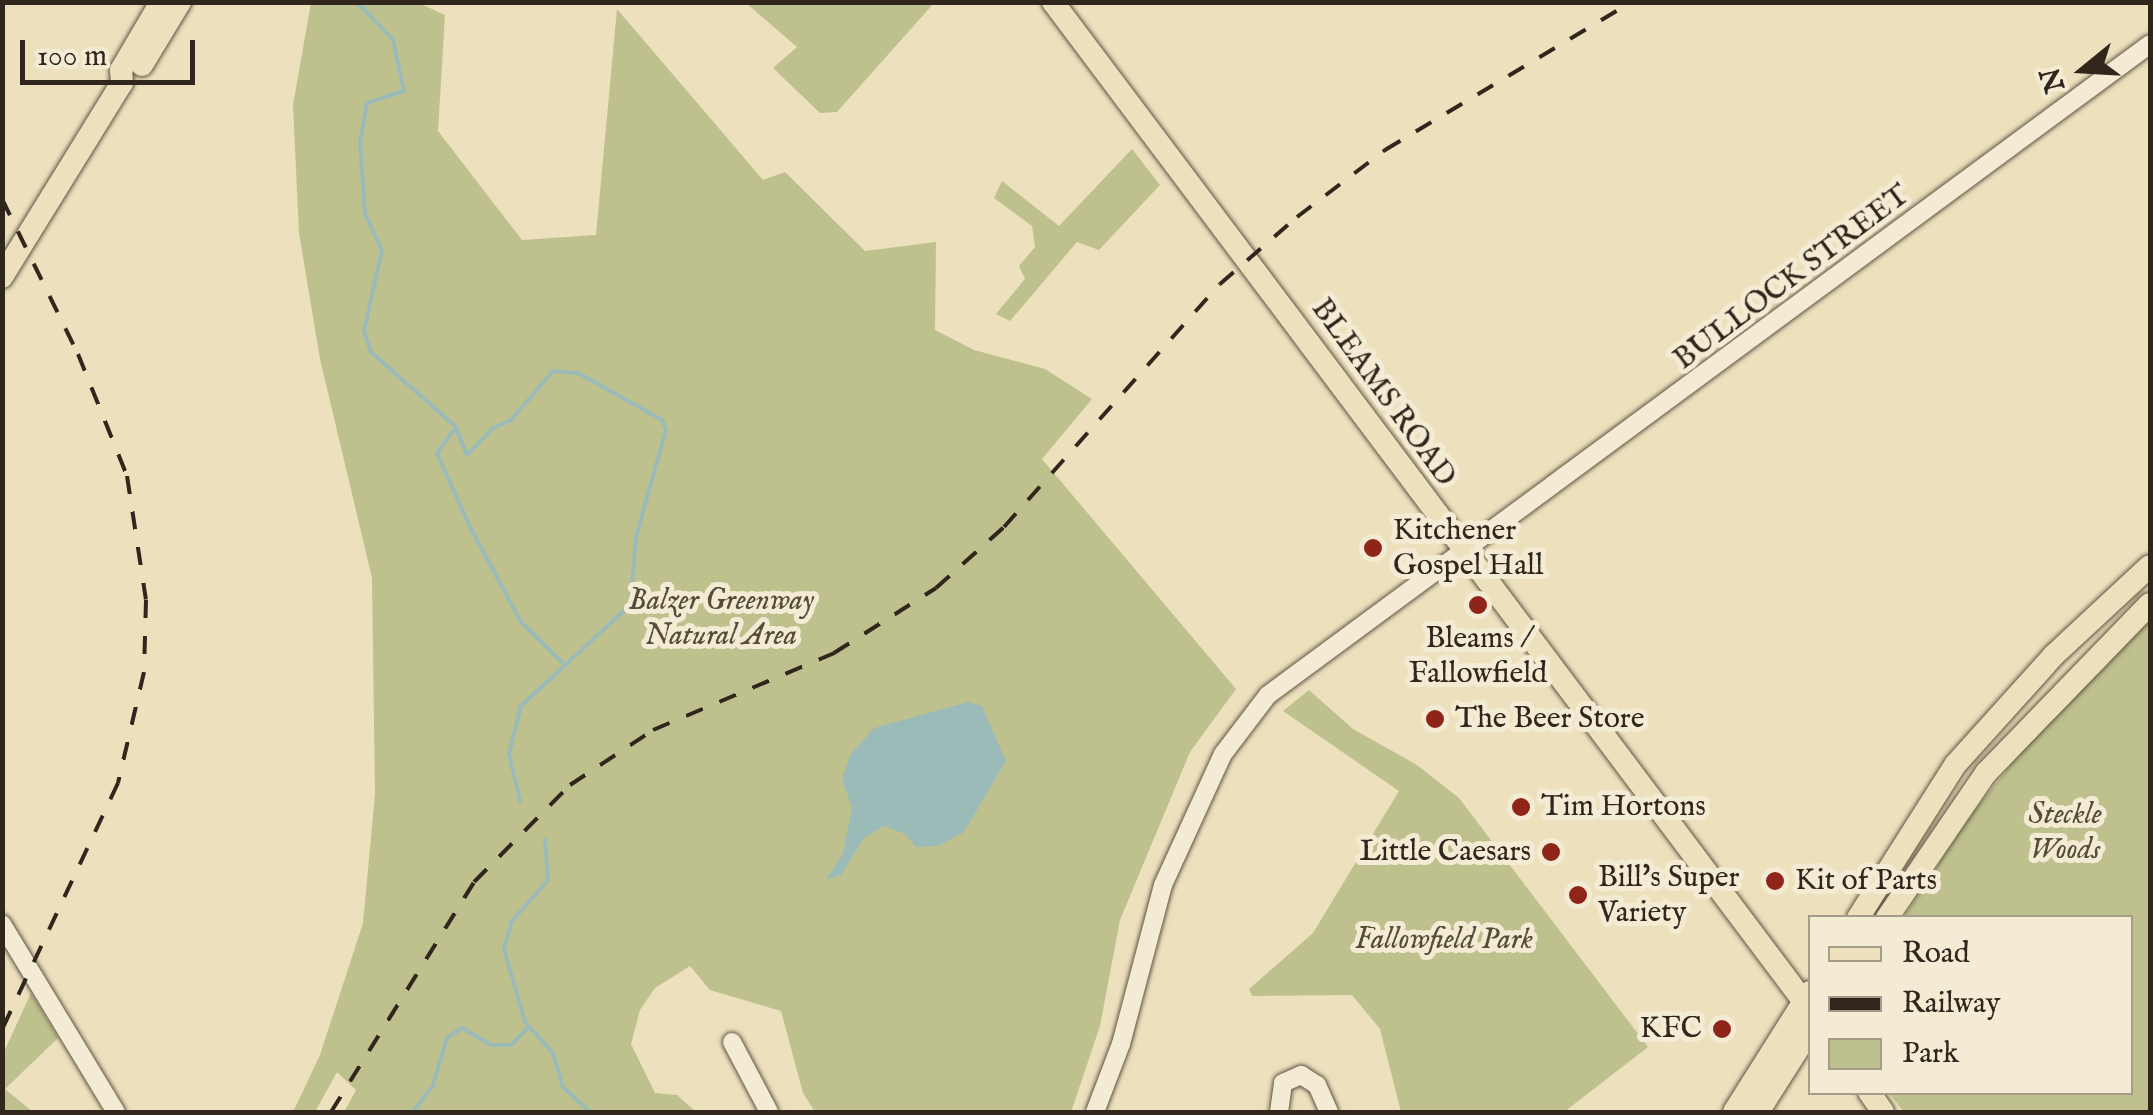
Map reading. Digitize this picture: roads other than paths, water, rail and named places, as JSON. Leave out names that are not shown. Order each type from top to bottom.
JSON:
[{"type":"main road","points":[[122,83],[132,80],[180,2]]},
{"type":"main road","name":"BLEAMS ROAD","points":[[1053,2],[1462,550],[1808,1001]]},
{"type":"main road","points":[[2,277],[122,83],[122,70],[160,3]]},
{"type":"main road","points":[[1860,915],[1955,765],[2053,656],[2150,566]]},
{"type":"main road","points":[[1890,915],[1986,773],[2150,604]]},
{"type":"main road","points":[[1734,1112],[1808,1001]]},
{"type":"main road","points":[[1758,1112],[1808,1033]]},
{"type":"street","name":"BULLOCK STREET","points":[[1095,1112],[1121,1044],[1163,885],[1238,728],[1268,695],[1462,550],[1572,476],[2150,44]]},
{"type":"street","points":[[2,924],[116,1112]]},
{"type":"street","points":[[732,1042],[769,1112]]},
{"type":"street","points":[[1279,1112],[1283,1082],[1301,1074],[1317,1085],[1328,1112]]},
{"type":"water","points":[[968,702],[982,706],[1006,761],[964,832],[938,846],[916,847],[905,834],[884,826],[863,839],[841,875],[826,880],[843,853],[852,808],[842,779],[850,755],[874,728]]},
{"type":"waterway","points":[[357,2],[393,40],[404,91],[367,103],[360,141],[365,214],[382,250],[364,331],[371,352],[456,427],[467,455],[493,428],[511,420],[553,371],[578,373],[662,420],[666,430],[636,537],[630,605],[521,706],[509,754],[520,801]]},
{"type":"waterway","points":[[456,427],[437,453],[470,527],[521,622],[562,662]]},
{"type":"waterway","points":[[545,840],[548,880],[512,921],[504,949],[525,1022],[553,1053],[563,1087],[590,1112]]},
{"type":"waterway","points":[[413,1112],[433,1085],[447,1038],[462,1028],[492,1045],[511,1045],[529,1027]]},
{"type":"railway","points":[[331,1112],[474,882],[570,785],[653,730],[834,653],[936,588],[1004,527],[1220,284],[1297,217],[1385,150],[1631,2]]},
{"type":"railway","points":[[2,199],[78,354],[127,476],[146,600],[144,672],[118,783],[2,1029]]},
{"type":"place","name":"Kitchener Gospel Hall","points":[[1373,548]]},
{"type":"place","name":"Bleams / Fallowfield","points":[[1478,605]]},
{"type":"place","name":"The Beer Store","points":[[1435,719]]},
{"type":"place","name":"Tim Hortons","points":[[1521,807]]},
{"type":"place","name":"Little Caesars","points":[[1551,852]]},
{"type":"place","name":"Kit of Parts","points":[[1775,881]]},
{"type":"place","name":"Bill's Super Variety","points":[[1578,895]]},
{"type":"place","name":"KFC","points":[[1722,1029]]},
{"type":"park label","name":"Balzer Greenway Natural Area","points":[[721,618]]},
{"type":"park label","name":"Steckle Woods","points":[[2065,832]]},
{"type":"park label","name":"Fallowfield Park","points":[[1444,940]]}]
